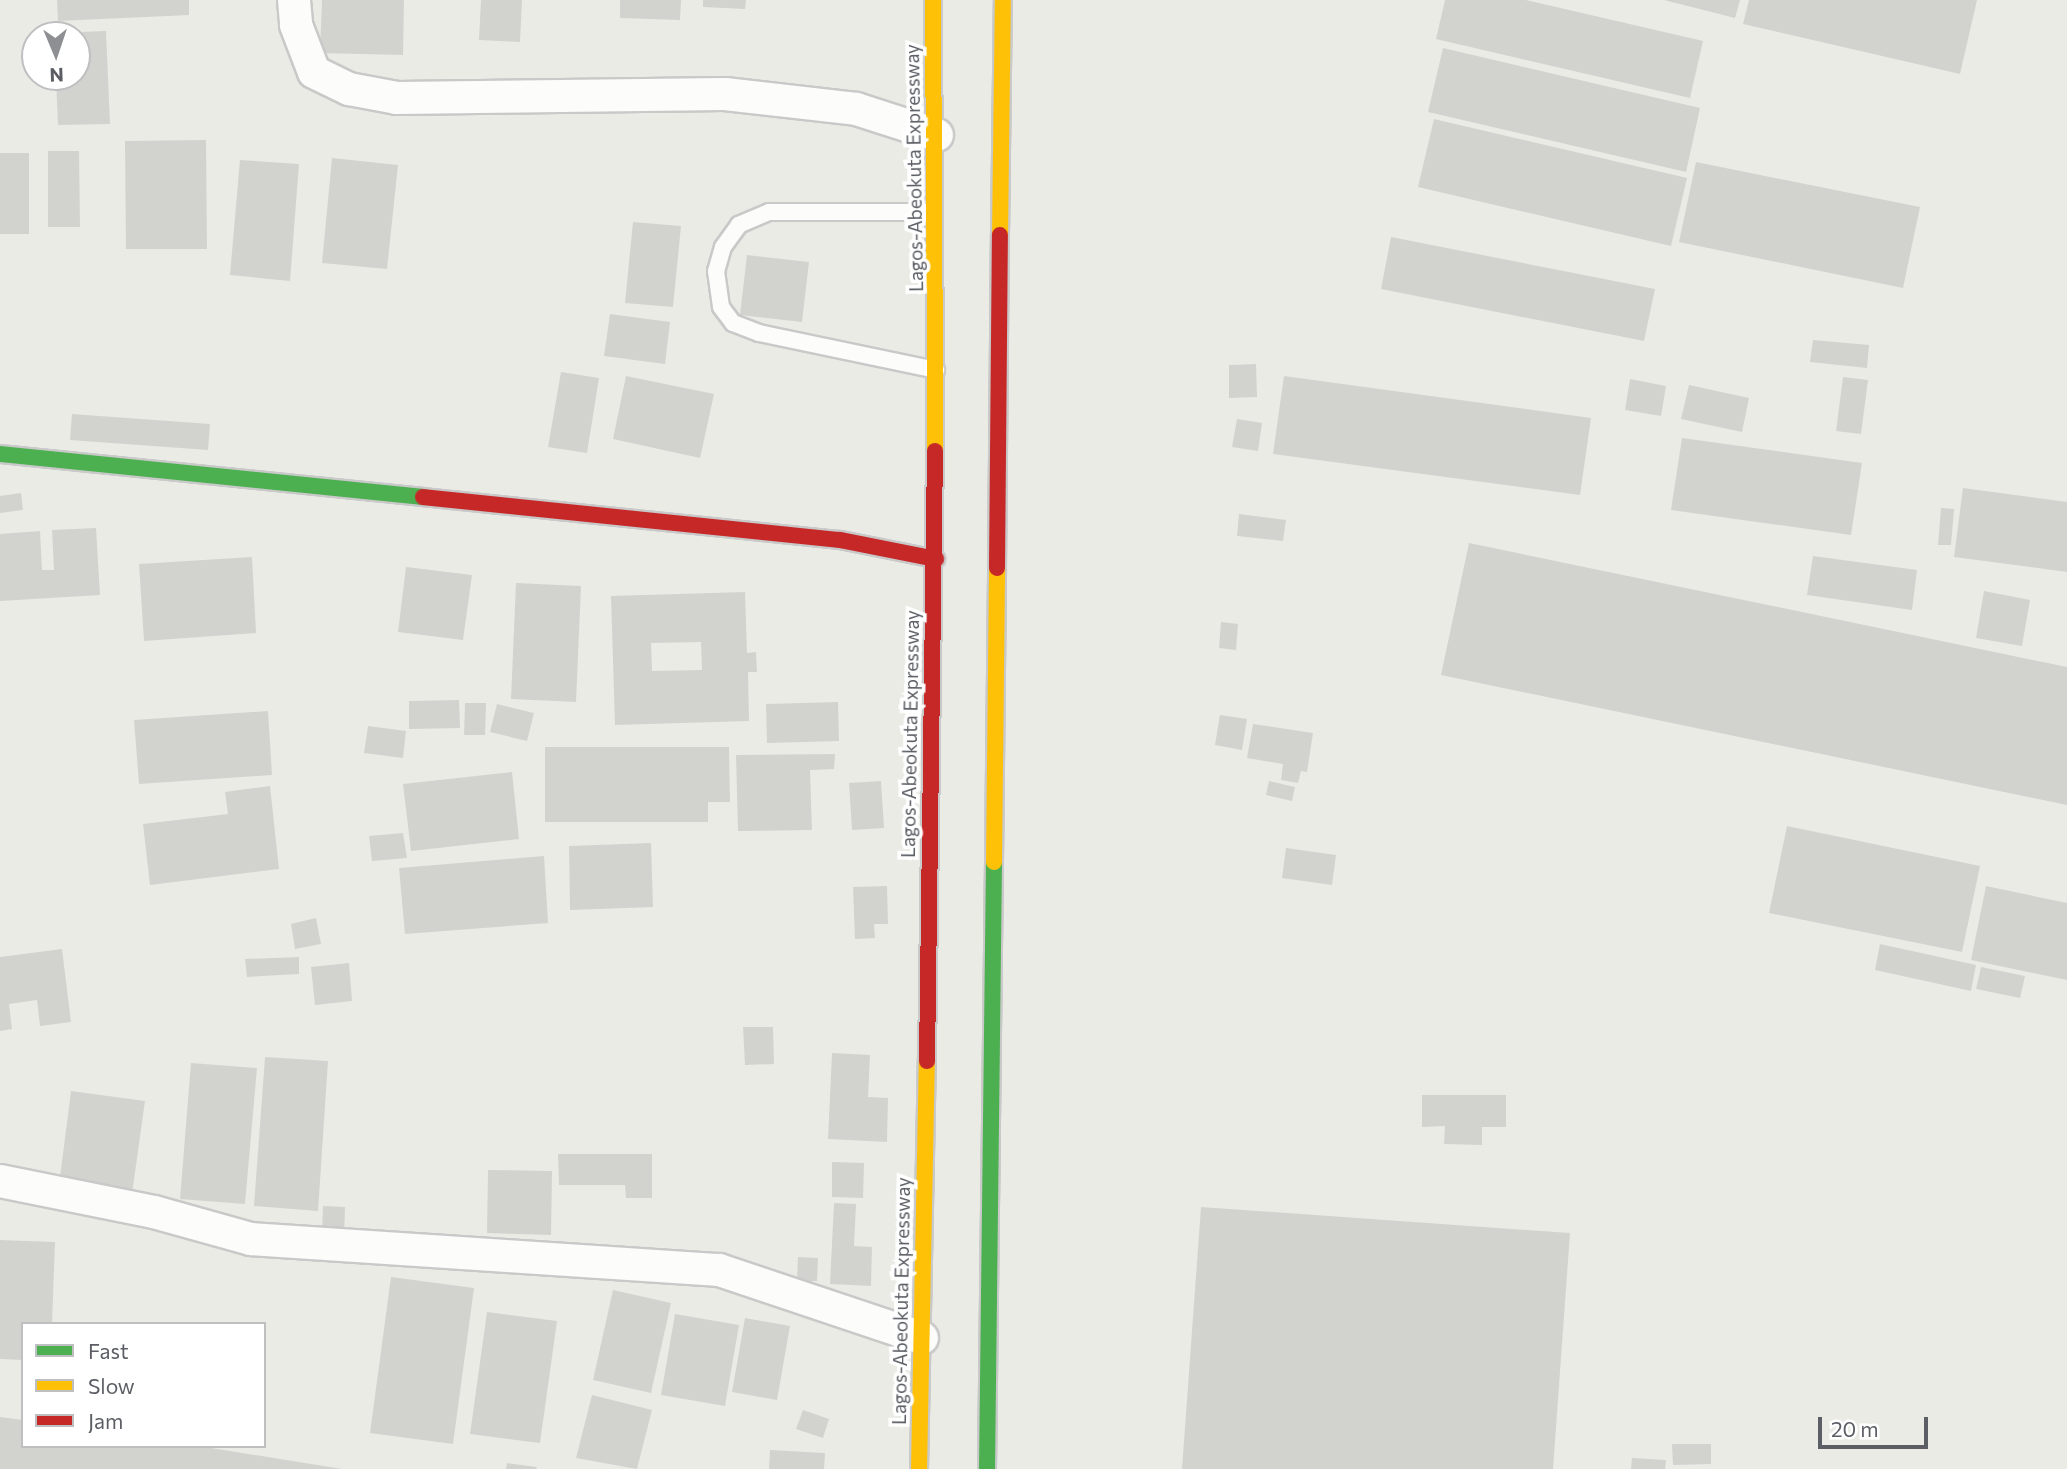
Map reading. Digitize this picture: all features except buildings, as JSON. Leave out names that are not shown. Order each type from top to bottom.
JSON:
[{"type":"main road","name":"Lagos-Abeokuta Expressway","points":[[919,1469],[936,559],[937,135],[933,0]]},
{"type":"main road","points":[[988,1469],[1003,0]]},
{"type":"main road","points":[[0,454],[827,539],[936,559]]},
{"type":"street","points":[[295,0],[296,25],[314,72],[349,89],[397,98],[725,94],[856,109],[937,135]]},
{"type":"street","points":[[0,1181],[154,1212],[251,1239],[719,1270],[922,1338]]},
{"type":"lane","points":[[936,370],[759,333],[733,323],[721,307],[716,271],[723,247],[739,225],[769,212],[937,212]]},
{"type":"traffic: fast","points":[[0,454],[423,497]]},
{"type":"traffic: fast","points":[[987,1469],[994,862]]},
{"type":"traffic: slow","points":[[933,0],[935,451]]},
{"type":"traffic: slow","points":[[1000,235],[1003,0]]},
{"type":"traffic: slow","points":[[994,862],[997,568]]},
{"type":"traffic: slow","points":[[919,1469],[927,1061]]},
{"type":"traffic: jam","points":[[997,568],[1000,235]]},
{"type":"traffic: jam","points":[[927,1061],[935,451]]},
{"type":"traffic: jam","points":[[423,497],[840,540],[936,559]]}]
